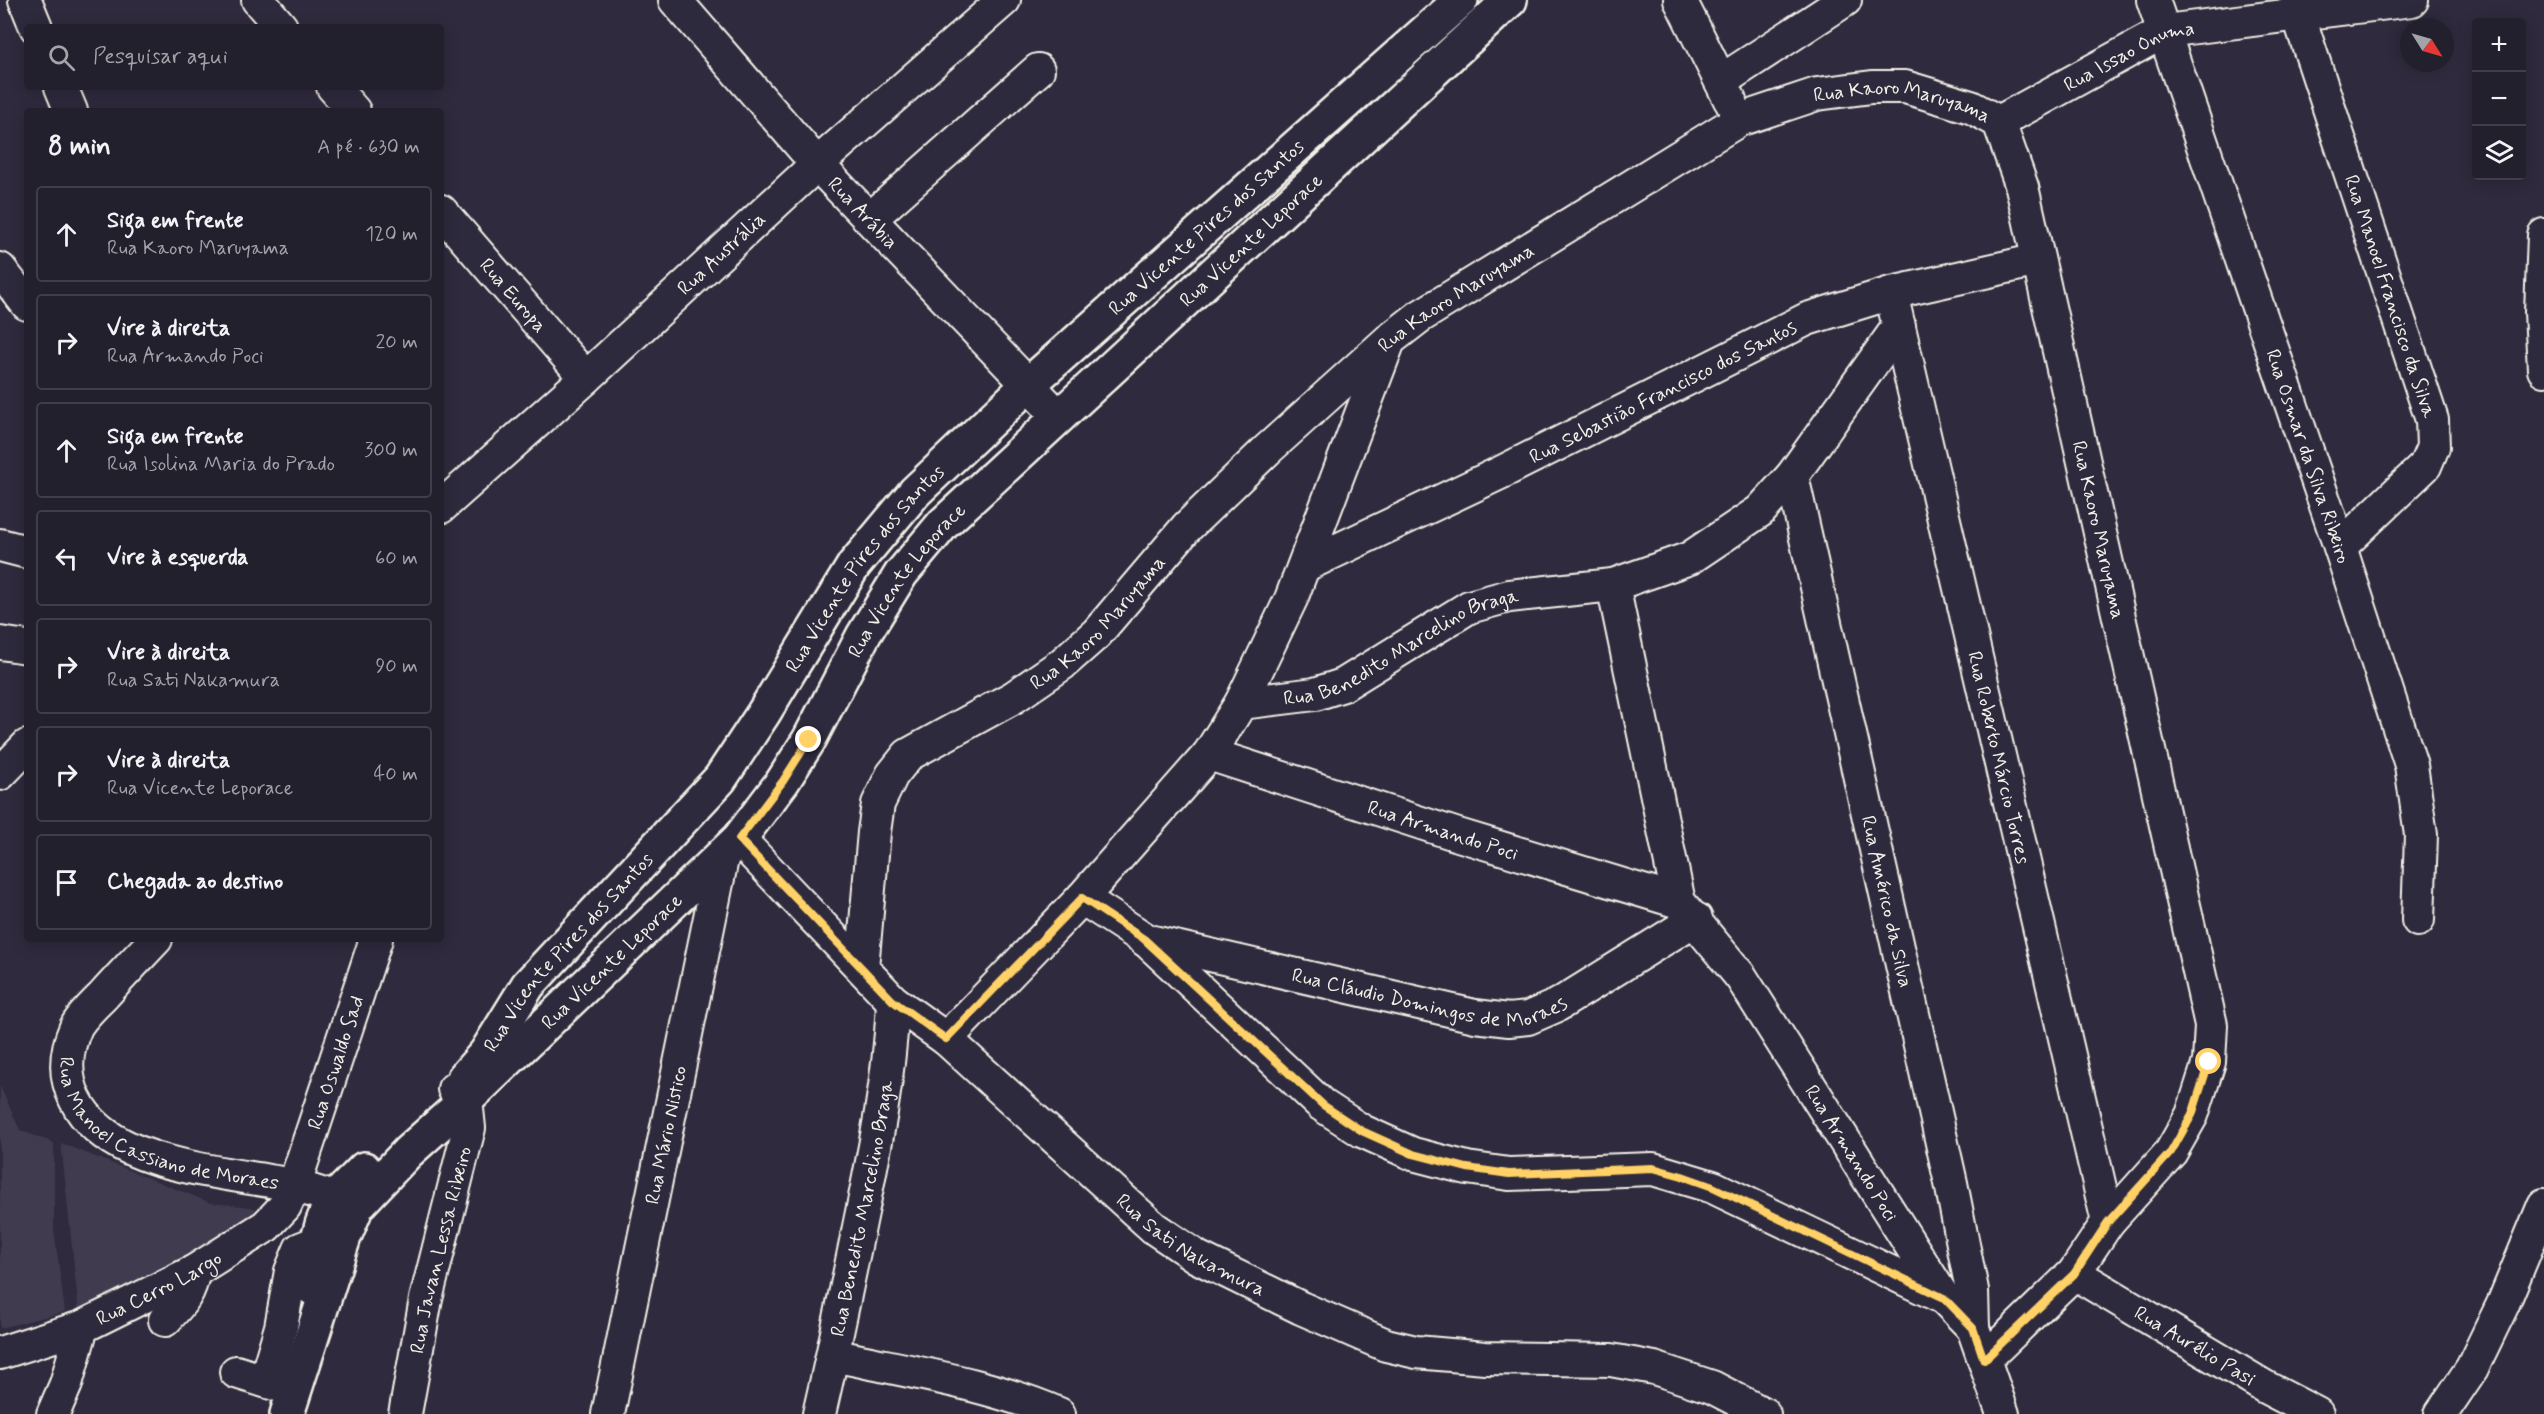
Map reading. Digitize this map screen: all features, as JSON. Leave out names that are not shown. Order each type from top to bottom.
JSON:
[{"type":"main road","name":"Rua Vicente Pires dos Santos","points":[[459,1095],[528,986],[720,779],[864,551],[915,492],[1029,384],[1461,0]]},
{"type":"main road","name":"Rua Vicente Leporace","points":[[346,1203],[408,1152],[459,1095],[555,1016],[731,847],[783,781],[809,740],[863,636],[901,574],[943,524],[1510,0]]},
{"type":"main road","points":[[528,986],[526,1002],[530,1007],[538,1014],[555,1016]]},
{"type":"main road","points":[[291,1402],[310,1343],[311,1295],[346,1203]]},
{"type":"street","points":[[25,0],[35,24]]},
{"type":"street","points":[[258,0],[278,24]]},
{"type":"street","name":"Rua Arábia","points":[[675,0],[818,164],[1059,417]]},
{"type":"street","name":"Rua Austrália","points":[[444,504],[586,378],[818,164],[1004,0]]},
{"type":"street","points":[[1680,0],[1739,120]]},
{"type":"street","points":[[1721,81],[1845,0]]},
{"type":"street","name":"Rua Osmar da Silva Ribeiro","points":[[2153,0],[2340,547],[2411,765],[2421,835],[2418,920]]},
{"type":"street","name":"Rua Issao Onuma","points":[[1999,122],[2165,31],[2412,0]]},
{"type":"street","name":"Rua Manoel Francisco da Silva","points":[[2298,14],[2432,420],[2433,447],[2425,466],[2340,547]]},
{"type":"street","points":[[870,219],[1038,70]]},
{"type":"street","name":"Rua Kaoro Maruyama","points":[[862,968],[878,804],[892,775],[908,755],[1014,697],[1062,664],[1097,633],[1187,527],[1267,450],[1388,341],[1454,295],[1739,120],[1817,94],[1872,87],[1905,87],[1971,107],[1999,122],[2022,187],[2211,1025],[2209,1062],[2192,1115],[2171,1152],[2108,1222],[2074,1274],[1984,1360]]},
{"type":"street","points":[[62,90],[70,108]]},
{"type":"street","points":[[336,90],[351,108]]},
{"type":"street","name":"Rua Europa","points":[[444,214],[586,378]]},
{"type":"street","points":[[2544,235],[2541,312],[2544,370]]},
{"type":"street","name":"Rua Sebastião Francisco dos Santos","points":[[1304,566],[1502,472],[1807,319],[1892,293],[2038,260]]},
{"type":"street","points":[[0,269],[24,300]]},
{"type":"street","name":"Rua Roberto Márcio Torres","points":[[1892,293],[2108,1222]]},
{"type":"street","name":"Rua Benedito Marcelino Braga","points":[[1241,703],[1315,694],[1343,685],[1469,607],[1509,596],[1613,585],[1690,558],[1760,511],[1792,476],[1899,326]]},
{"type":"street","points":[[946,1039],[1082,898],[1209,754],[1241,703],[1281,622],[1388,341]]},
{"type":"street","name":"Rua Américo da Silva","points":[[1792,476],[1951,1182],[1972,1290],[1973,1328]]},
{"type":"street","points":[[0,545],[24,551]]},
{"type":"street","name":"Rua Armando Poci","points":[[1613,585],[1688,910],[1714,946],[1741,977],[1944,1298],[1973,1328],[2002,1414]]},
{"type":"street","points":[[0,643],[24,647]]},
{"type":"street","points":[[0,774],[24,749]]},
{"type":"street","name":"Rua Armando Poci","points":[[1209,754],[1688,910]]},
{"type":"street","name":"Rua Sati Nakamura","points":[[731,847],[862,968],[893,1001],[946,1039],[1154,1228],[1197,1257],[1351,1332],[1386,1345],[1416,1352],[1485,1358],[1611,1360],[1654,1368],[1712,1387],[1764,1414]]},
{"type":"street","name":"Rua Mário Nistico","points":[[608,1414],[731,847]]},
{"type":"street","points":[[1082,898],[1144,939],[1323,1105],[1362,1131],[1413,1154],[1467,1168],[1509,1174],[1653,1168],[1713,1187],[1944,1298]]},
{"type":"street","name":"Rua Cláudio Domingos de Moraes","points":[[1144,939],[1475,1016],[1509,1020],[1528,1018],[1558,1005],[1688,910]]},
{"type":"street","name":"Rua Manoel Cassiano de Moraes","points":[[153,942],[77,1025],[69,1050],[67,1073],[71,1092],[79,1110],[102,1132],[130,1149],[151,1156],[294,1186],[346,1203]]},
{"type":"street","name":"Rua Oswaldo Sad","points":[[294,1186],[375,942]]},
{"type":"street","points":[[1205,995],[1204,981],[1208,968],[1216,957]]},
{"type":"street","name":"Rua Benedito Marcelino Braga","points":[[819,1414],[833,1355],[884,1094],[891,1052],[893,1001]]},
{"type":"street","name":"Rua Javan Lessa Ribeiro","points":[[405,1414],[426,1299],[469,1128],[469,1118],[459,1095]]},
{"type":"street","name":"Rua Cerro Largo","points":[[0,1353],[82,1327],[193,1272],[266,1226],[285,1206],[294,1186]]},
{"type":"street","points":[[2441,1414],[2472,1368],[2504,1305],[2544,1206]]},
{"type":"street","points":[[291,1402],[250,1376],[281,1327],[291,1271],[300,1249],[329,1245]]},
{"type":"street","points":[[165,1320],[184,1299],[191,1286],[193,1272]]},
{"type":"street","name":"Rua Aurélio Pasi","points":[[2074,1274],[2265,1387],[2317,1414]]},
{"type":"street","points":[[53,1414],[66,1384],[82,1327]]},
{"type":"street","points":[[833,1355],[980,1387],[1030,1401],[1059,1414]]},
{"type":"shaded area","points":[[0,1086],[20,1130],[54,1143],[54,1228],[65,1312],[0,1328]]},
{"type":"shaded area","points":[[61,1143],[211,1203],[254,1208],[261,1213],[255,1222],[79,1313]]},
{"type":"route","points":[[809,740],[783,781],[739,839],[893,1001],[946,1039],[1082,898],[1144,939],[1323,1105],[1362,1131],[1413,1154],[1467,1168],[1509,1174],[1653,1168],[1713,1187],[1944,1298],[1973,1328],[1984,1360],[2074,1274],[2108,1222],[2171,1152],[2192,1115],[2209,1062]]}]
